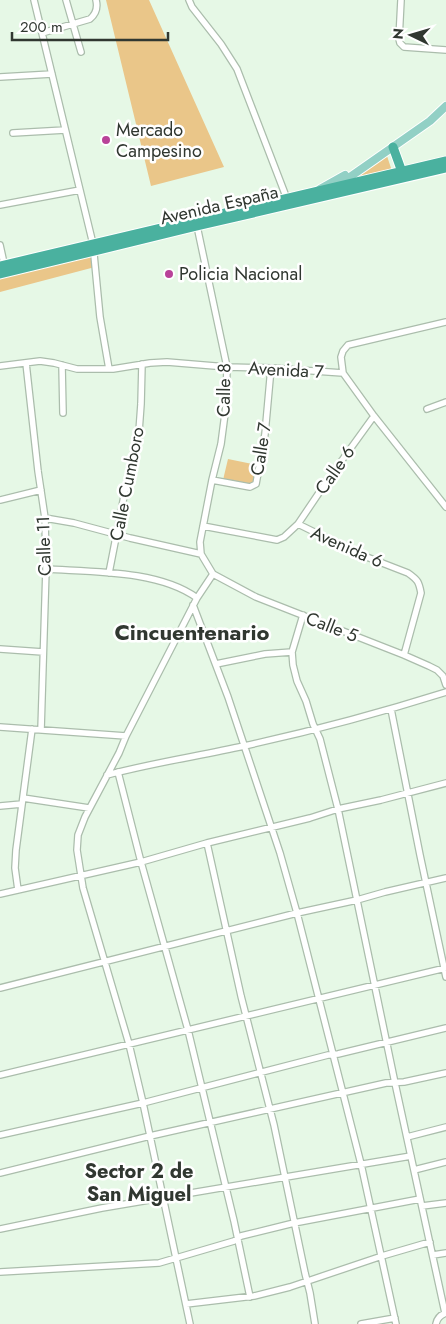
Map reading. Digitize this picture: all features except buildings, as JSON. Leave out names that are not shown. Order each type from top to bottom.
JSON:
[{"type":"highway","points":[[393,147],[402,172]]},
{"type":"highway","name":"Avenida España","points":[[3,269],[446,161]]},
{"type":"highway","name":"Avenida España","points":[[93,248],[197,226],[446,168]]},
{"type":"main road","points":[[311,194],[393,147],[430,121],[446,106]]},
{"type":"main road","points":[[326,196],[371,161]]},
{"type":"street","points":[[34,0],[93,248],[100,317],[109,369]]},
{"type":"street","points":[[66,0],[82,52]]},
{"type":"street","points":[[42,33],[90,19],[94,16],[96,0]]},
{"type":"street","points":[[189,0],[192,7],[237,69],[288,199]]},
{"type":"street","points":[[400,0],[399,39],[404,48],[446,50]]},
{"type":"street","points":[[0,77],[52,74]]},
{"type":"street","points":[[13,133],[65,130]]},
{"type":"street","points":[[0,205],[80,190]]},
{"type":"street","name":"Calle 8","points":[[197,226],[227,367],[226,406],[221,444],[202,526],[201,554]]},
{"type":"street","points":[[0,245],[3,269]]},
{"type":"street","points":[[446,322],[348,345],[342,351],[343,373],[374,416],[446,507]]},
{"type":"street","name":"Avenida 7","points":[[0,366],[40,361],[76,369],[109,369],[142,364],[184,362],[227,367],[343,373]]},
{"type":"street","name":"Calle 11","points":[[26,363],[45,518],[46,569],[41,730]]},
{"type":"street","name":"Calle Cumboro","points":[[109,574],[125,491],[138,445],[142,364]]},
{"type":"street","points":[[62,365],[63,414]]},
{"type":"street","name":"Calle 7","points":[[212,480],[250,487],[256,484],[265,434],[271,368]]},
{"type":"street","points":[[427,409],[446,402]]},
{"type":"street","name":"Calle 6","points":[[298,524],[374,416]]},
{"type":"street","points":[[0,500],[41,490]]},
{"type":"street","points":[[45,518],[74,523],[116,535],[201,554],[213,574],[196,598],[126,736],[119,754],[89,808],[78,835],[77,850],[80,876],[129,1044],[143,1102],[190,1324]]},
{"type":"street","name":"Avenida 6","points":[[202,526],[277,540],[284,537],[298,524],[360,554],[408,573],[419,583],[421,593],[404,655]]},
{"type":"street","points":[[46,569],[143,577],[167,583],[187,591],[196,598]]},
{"type":"street","name":"Calle 5","points":[[213,574],[256,597],[404,655],[437,670],[446,684]]},
{"type":"street","points":[[193,605],[216,664],[280,853],[334,1054],[372,1208],[396,1321],[361,1324]]},
{"type":"street","points":[[304,616],[292,652],[293,665],[297,681],[320,739],[338,809],[445,1313],[439,1316],[436,1324]]},
{"type":"street","points":[[0,648],[43,652]]},
{"type":"street","points":[[216,664],[265,654],[292,652]]},
{"type":"street","points":[[107,775],[315,729],[446,692]]},
{"type":"street","points":[[391,709],[446,977]]},
{"type":"street","points":[[0,727],[126,736]]},
{"type":"street","points":[[18,890],[15,868],[32,729]]},
{"type":"street","points":[[118,772],[140,862],[203,1087],[250,1296]]},
{"type":"street","points":[[0,894],[140,862],[338,809],[446,783]]},
{"type":"street","points":[[0,806],[22,801],[89,808]]},
{"type":"street","points":[[207,843],[246,1016],[270,1110],[315,1324]]},
{"type":"street","points":[[0,988],[297,913],[446,878]]},
{"type":"street","points":[[0,1075],[445,969]]},
{"type":"street","points":[[0,1135],[446,1028]]},
{"type":"street","points":[[0,1173],[211,1122],[386,1083],[404,1082],[446,1073]]},
{"type":"street","points":[[407,1137],[446,1127]]},
{"type":"street","points":[[0,1230],[102,1208],[411,1156]]},
{"type":"street","points":[[414,1170],[446,1162]]},
{"type":"street","points":[[0,1272],[159,1263],[234,1241],[241,1236],[294,1223],[420,1199]]},
{"type":"street","points":[[422,1206],[446,1203]]},
{"type":"street","points":[[186,1304],[250,1296],[290,1287],[430,1242]]},
{"type":"street","points":[[433,1255],[446,1253]]},
{"type":"shaded area","points":[[106,0],[149,0],[224,167],[151,186]]},
{"type":"shaded area","points":[[386,153],[392,171],[351,180]]},
{"type":"shaded area","points":[[94,251],[95,267],[0,292],[0,274]]},
{"type":"shaded area","points":[[228,459],[257,465],[253,485],[223,480]]},
{"type":"place","name":"Mercado Campesino","points":[[106,140]]},
{"type":"place","name":"Policia Nacional","points":[[169,274]]},
{"type":"district","name":"Cincuentenario","points":[[192,632]]},
{"type":"district","name":"Sector 2 de San Miguel","points":[[139,1182]]}]
